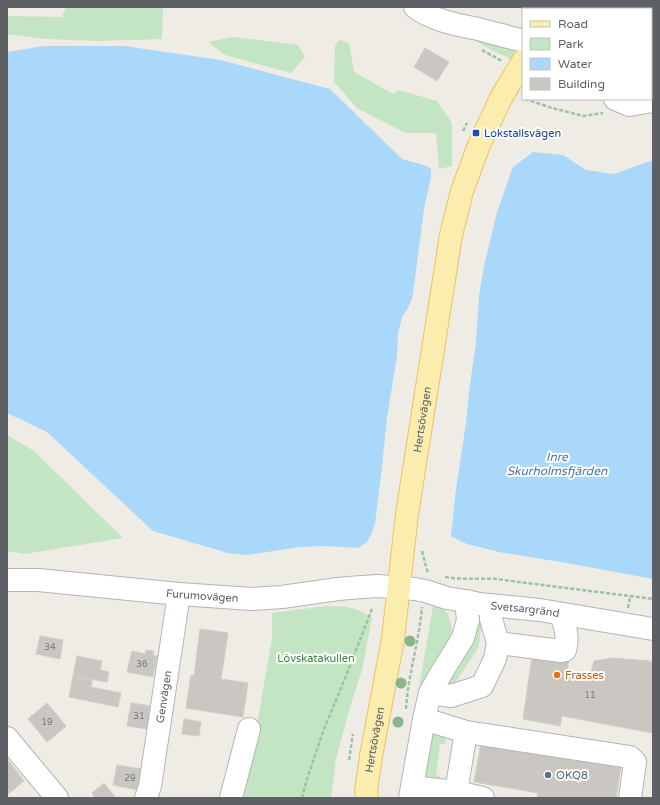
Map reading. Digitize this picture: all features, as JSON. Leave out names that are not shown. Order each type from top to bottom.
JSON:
[{"type":"main road","name":"Hertsövägen","points":[[366,796],[371,756],[393,639],[406,514],[451,235],[462,192],[479,145],[501,98],[522,63]]},
{"type":"street","points":[[415,7],[434,18],[522,41]]},
{"type":"street","points":[[622,102],[653,101]]},
{"type":"street","name":"Furumovägen","points":[[7,580],[51,581],[179,594],[252,599],[282,597],[362,587],[378,586],[398,588]]},
{"type":"street","name":"Svetsargränd","points":[[398,588],[425,591],[447,598],[466,600],[479,604],[540,610],[653,629]]},
{"type":"street","name":"Genvägen","points":[[146,798],[150,786],[179,594]]},
{"type":"street","points":[[466,600],[468,620],[463,638],[430,693],[411,793],[456,792],[483,798]]},
{"type":"street","points":[[430,693],[451,696],[482,686],[495,659],[498,643],[491,619],[491,605]]},
{"type":"street","points":[[498,643],[561,651],[565,650],[567,643],[566,633],[561,614]]},
{"type":"street","points":[[424,719],[466,732],[630,757],[635,762],[630,798]]},
{"type":"street","points":[[231,798],[249,728]]},
{"type":"street","points":[[456,792],[466,732]]},
{"type":"street","points":[[7,738],[58,798]]},
{"type":"path","points":[[528,100],[584,116],[621,110],[622,102]]},
{"type":"path","points":[[428,572],[432,575]]},
{"type":"path","points":[[440,576],[466,579],[496,579],[653,599]]},
{"type":"path","points":[[302,798],[324,729],[372,609]]},
{"type":"path","points":[[349,760],[353,734]]},
{"type":"green space","points":[[66,7],[163,7],[162,39],[99,41],[46,39],[7,34],[7,16],[62,17]]},
{"type":"green space","points":[[467,34],[510,45],[514,50],[513,60],[495,52]]},
{"type":"green space","points":[[233,37],[298,45],[305,57],[291,73],[225,55],[208,42]]},
{"type":"green space","points":[[339,40],[349,43],[354,72],[393,94],[399,90],[437,101],[452,123],[452,166],[439,169],[436,133],[405,133],[357,108],[334,82],[335,46]]},
{"type":"green space","points":[[7,435],[34,451],[123,538],[25,554],[7,551]]},
{"type":"green space","name":"Lövskatakullen","points":[[326,606],[355,609],[372,618],[362,670],[336,759],[331,798],[242,798],[272,639],[272,613]]},
{"type":"green space","points":[[433,606],[440,607],[445,610],[452,630],[440,657],[423,684],[419,687]]},
{"type":"green space","points":[[477,613],[484,615],[478,648],[454,685],[447,685]]},
{"type":"green space","points":[[430,732],[446,736],[445,744],[440,744],[436,775],[440,776],[440,779],[438,780],[422,776]]},
{"type":"water","points":[[44,46],[124,46],[220,60],[330,89],[402,159],[427,166],[431,169],[412,299],[402,317],[398,334],[397,356],[387,417],[375,523],[367,542],[358,548],[325,546],[300,547],[247,555],[228,553],[153,531],[47,432],[7,413],[7,52]]},
{"type":"water","name":"Inre Skurholmsfjärden","points":[[533,152],[563,155],[586,170],[614,174],[653,160],[653,579],[499,552],[467,544],[451,536],[476,342],[479,296],[484,266],[497,212],[513,167]]},
{"type":"building","points":[[425,48],[449,62],[437,81],[414,67]]},
{"type":"building","points":[[200,629],[228,633],[221,679],[248,683],[243,717],[186,708],[191,675],[194,676]]},
{"type":"building","points":[[40,636],[63,640],[60,659],[36,654]]},
{"type":"building","points":[[146,650],[154,651],[153,655],[157,656],[153,677],[127,672],[132,651],[145,654]]},
{"type":"building","points":[[533,650],[570,654],[567,670],[590,675],[594,661],[613,658],[650,661],[653,663],[653,733],[562,716],[560,726],[523,719]]},
{"type":"building","points":[[77,656],[102,661],[100,670],[109,672],[107,682],[73,676]]},
{"type":"building","points":[[73,676],[92,680],[91,687],[121,693],[118,707],[69,697]]},
{"type":"building","points":[[47,703],[66,726],[47,742],[28,719]]},
{"type":"building","points":[[131,703],[151,706],[147,729],[127,726]]},
{"type":"building","points":[[184,719],[201,722],[199,736],[182,734]]},
{"type":"building","name":"OKQ8","points":[[481,743],[621,767],[616,798],[537,798],[538,793],[474,782]]},
{"type":"building","points":[[7,759],[24,781],[7,795]]},
{"type":"building","points":[[117,765],[147,770],[143,791],[113,785]]},
{"type":"building","points":[[104,783],[116,798],[95,798],[92,793]]},
{"type":"place","name":"Lokstallsvägen","points":[[476,133]]},
{"type":"place","name":"Frasses","points":[[557,675]]},
{"type":"place","name":"OKQ8","points":[[548,775]]}]
